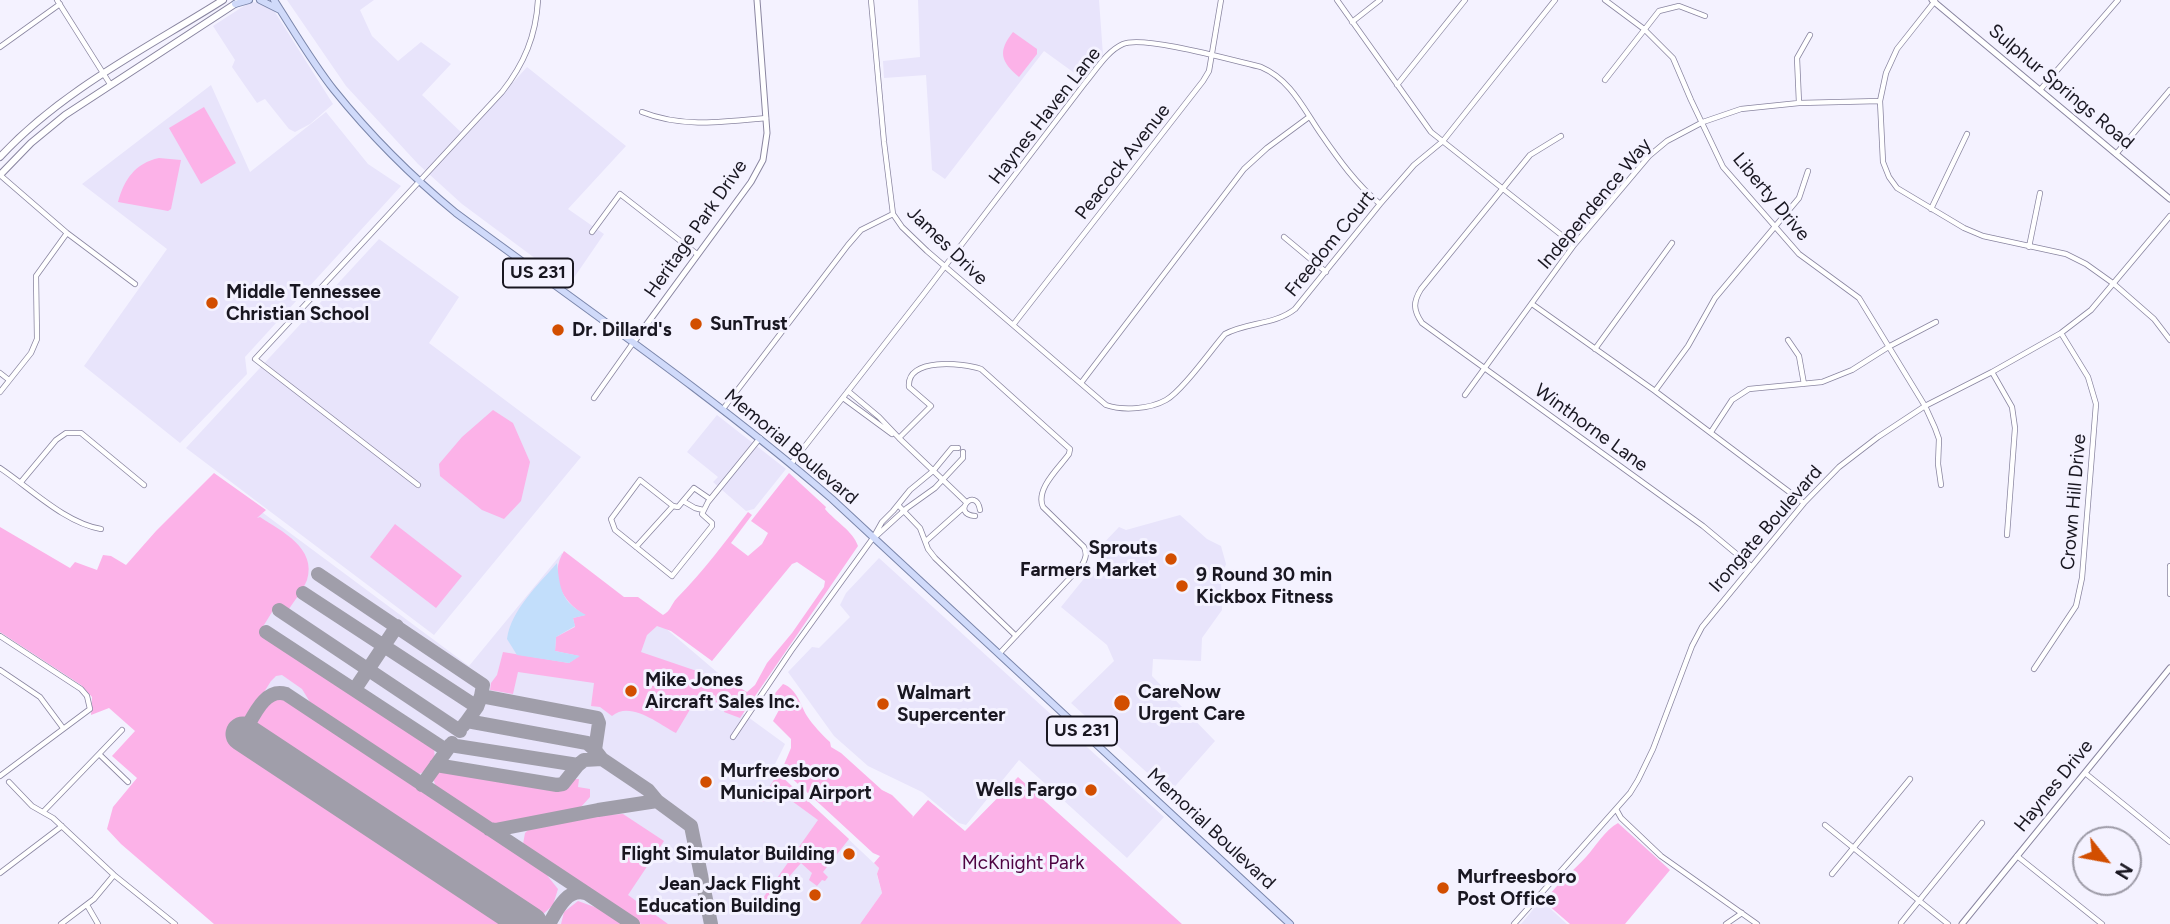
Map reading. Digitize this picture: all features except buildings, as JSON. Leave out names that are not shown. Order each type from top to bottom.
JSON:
[{"type":"main road","points":[[0,157],[30,128],[104,73],[223,0]]},
{"type":"main road","points":[[0,175],[31,142],[65,115],[238,2],[249,0]]},
{"type":"main road","points":[[260,0],[281,11]]},
{"type":"main road","points":[[277,0],[281,11]]},
{"type":"main road","name":"Memorial Boulevard","points":[[281,11],[332,88],[419,182],[456,213],[761,438],[873,538],[1290,924]]},
{"type":"street","points":[[418,485],[254,359],[515,75],[532,39],[538,0]]},
{"type":"street","name":"Heritage Park Drive","points":[[633,343],[753,180],[763,160],[767,133],[757,0]]},
{"type":"street","name":"James Drive","points":[[872,0],[893,214],[911,236],[945,267],[1081,383]]},
{"type":"street","name":"Peacock Avenue","points":[[1013,326],[1203,81],[1209,71],[1221,0]]},
{"type":"street","points":[[1337,0],[1431,132],[1574,245]]},
{"type":"street","points":[[1352,22],[1380,0]]},
{"type":"street","points":[[1396,85],[1465,0]]},
{"type":"street","name":"Freedom Court","points":[[1081,383],[1106,405],[1118,409],[1128,410],[1165,401],[1177,391],[1225,334],[1234,329],[1286,316],[1295,309],[1380,204],[1414,166],[1443,141],[1555,0]]},
{"type":"street","name":"Liberty Drive","points":[[1605,0],[1644,29],[1673,58],[1723,167],[1799,254],[1859,298],[1925,406],[1939,439],[1941,485]]},
{"type":"street","points":[[2040,90],[2118,0]]},
{"type":"street","points":[[1934,1],[1897,49],[1886,73],[1880,101],[1883,162],[1889,177],[1897,188],[1964,228],[1983,236],[2075,258],[2114,284],[2154,318],[2170,340]]},
{"type":"street","name":"Sulphur Springs Road","points":[[1934,1],[2170,199]]},
{"type":"street","points":[[0,47],[59,2],[110,84]]},
{"type":"street","points":[[1605,80],[1659,11],[1679,6],[1705,16]]},
{"type":"street","points":[[1799,103],[1797,58],[1810,35]]},
{"type":"street","name":"Haynes Haven Lane","points":[[791,464],[1086,83],[1122,44],[1139,42],[1212,55],[1273,72],[1283,79],[1295,94],[1357,183],[1380,204]]},
{"type":"street","points":[[2116,154],[2170,90]]},
{"type":"street","name":"Independence Way","points":[[1465,395],[1574,245],[1649,156],[1667,141],[1703,122],[1741,109],[1799,103],[1880,101]]},
{"type":"street","points":[[642,113],[668,121],[708,123],[766,118]]},
{"type":"street","points":[[1081,383],[1244,169],[1310,117]]},
{"type":"street","points":[[1931,209],[1967,134]]},
{"type":"street","points":[[1503,188],[1530,155],[1560,135]]},
{"type":"street","points":[[1656,391],[1688,346],[1715,298],[1799,198],[1808,171]]},
{"type":"street","points":[[0,175],[67,233],[135,284]]},
{"type":"street","name":"Winthorne Lane","points":[[1503,188],[1421,289],[1416,298],[1415,312],[1422,323],[1703,526],[1751,566]]},
{"type":"street","points":[[2029,247],[2040,193]]},
{"type":"street","points":[[592,232],[620,194],[697,254]]},
{"type":"street","points":[[723,409],[861,230],[893,214]]},
{"type":"street","name":"Irongate Boulevard","points":[[1514,924],[1630,793],[1647,764],[1692,646],[1702,627],[1804,503],[1839,467],[1878,437],[1925,406],[2061,333],[2091,310],[2170,216]]},
{"type":"street","points":[[0,392],[31,353],[37,339],[36,276],[67,233]]},
{"type":"street","points":[[1284,237],[1326,272]]},
{"type":"street","points":[[1595,349],[1672,243]]},
{"type":"street","points":[[1532,304],[1656,391],[1804,503]]},
{"type":"street","points":[[1711,432],[1732,400],[1749,389],[1822,383],[1852,370],[1936,322]]},
{"type":"street","name":"Crown Hill Drive","points":[[2034,669],[2076,606],[2082,578],[2096,404],[2088,377],[2061,333]]},
{"type":"street","points":[[1788,341],[1799,356],[1804,384]]},
{"type":"street","points":[[594,398],[633,343]]},
{"type":"street","points":[[899,438],[931,406],[909,387],[911,374],[925,366],[966,365],[981,369],[1070,449],[1042,491],[1041,502],[1084,547],[1086,557],[1082,565],[999,654]]},
{"type":"street","points":[[1992,372],[2012,407],[2015,428],[2007,534]]},
{"type":"street","points":[[0,373],[9,380]]},
{"type":"street","points":[[848,391],[879,416],[943,480],[965,505],[967,514],[975,516]]},
{"type":"street","points":[[843,398],[899,438]]},
{"type":"street","points":[[21,482],[56,440],[66,433],[81,433],[144,485]]},
{"type":"street","points":[[710,499],[694,488],[678,507],[673,506],[640,480],[611,519],[615,530],[672,576],[712,526],[704,517],[703,510],[710,499],[761,438]]},
{"type":"street","points":[[733,737],[873,538],[943,480],[963,458],[961,450],[952,447],[933,471],[910,490],[877,527],[873,538]]},
{"type":"street","points":[[0,468],[46,502],[87,527],[101,529]]},
{"type":"street","points":[[926,541],[971,500],[976,501],[980,510]]},
{"type":"street","points":[[683,502],[703,510]]},
{"type":"street","points":[[898,505],[920,528],[928,549],[943,567],[1016,636]]},
{"type":"street","points":[[636,547],[673,506]]},
{"type":"street","points":[[2170,566],[2170,594]]},
{"type":"street","points":[[0,636],[81,689],[87,696],[90,709],[0,776]]},
{"type":"street","name":"Haynes Drive","points":[[1962,924],[2170,668]]},
{"type":"street","points":[[0,670],[40,697],[64,728]]},
{"type":"street","points":[[43,812],[122,730]]},
{"type":"street","points":[[99,754],[128,782]]},
{"type":"street","points":[[2085,773],[2169,838]]},
{"type":"street","points":[[1832,874],[1910,779]]},
{"type":"street","points":[[9,782],[32,806],[62,826],[114,875],[175,924]]},
{"type":"street","points":[[1615,809],[1661,856],[1757,924]]},
{"type":"street","points":[[1900,923],[1982,823]]},
{"type":"street","points":[[1825,825],[1948,924]]},
{"type":"street","points":[[0,873],[62,826]]},
{"type":"street","points":[[2017,856],[2102,924]]},
{"type":"street","points":[[61,924],[94,900],[114,875]]},
{"type":"street","points":[[87,905],[98,924]]},
{"type":"street","points":[[1726,924],[1742,913]]},
{"type":"shaded area","points":[[287,0],[374,0],[360,10],[372,36],[398,61],[421,42],[451,64],[422,95],[465,136],[527,67],[626,146],[568,209],[604,234],[571,282],[567,282],[462,204],[418,164],[346,86]]},
{"type":"shaded area","points":[[918,0],[1099,0],[1103,55],[1084,80],[1044,51],[945,179],[932,170],[926,75],[884,78],[883,61],[920,57]]},
{"type":"shaded area","points":[[250,2],[262,3],[273,9],[333,104],[310,124],[295,132],[289,129],[265,99],[257,103],[232,67],[235,60],[213,26]]},
{"type":"shaded area","name":"Middle Tennessee Christian School","points":[[211,85],[250,172],[326,112],[368,164],[401,186],[245,357],[247,374],[180,443],[84,366],[167,249],[82,184]]},
{"type":"shaded area","points":[[379,239],[459,297],[429,343],[581,457],[434,635],[186,448]]},
{"type":"shaded area","points":[[717,415],[786,469],[754,509],[746,511],[713,482],[718,477],[687,452]]},
{"type":"shaded area","name":"Murfreesboro Municipal Airport","points":[[216,478],[469,666],[562,553],[663,626],[745,696],[737,709],[785,744],[773,768],[879,868],[877,875],[882,893],[860,924],[386,924],[163,754],[107,595]]},
{"type":"shaded area","points":[[1180,515],[1207,539],[1221,546],[1226,564],[1221,579],[1222,610],[1202,638],[1201,661],[1153,659],[1152,676],[1215,741],[1170,792],[1071,703],[1114,661],[1107,645],[1061,607],[1099,560],[1096,551],[1119,527],[1126,530]]},
{"type":"shaded area","points":[[879,558],[1164,817],[1127,858],[1019,760],[966,825],[959,823],[922,792],[868,766],[834,736],[788,672],[812,647],[819,648],[850,617],[840,605],[846,593]]},
{"type":"shaded area","points":[[1541,900],[1567,924],[1521,924]]},
{"type":"green space","points":[[1013,32],[1037,49],[1037,54],[1019,77],[1003,56],[1005,45]]},
{"type":"green space","points":[[204,107],[236,163],[201,184],[169,128]]},
{"type":"green space","points":[[159,158],[181,160],[171,209],[168,211],[118,202],[137,168]]},
{"type":"green space","points":[[493,410],[513,423],[530,462],[521,501],[504,519],[482,510],[440,476],[439,464],[462,437]]},
{"type":"green space","points":[[214,473],[266,510],[257,518],[260,517],[287,535],[307,559],[307,580],[301,591],[289,609],[277,604],[259,633],[434,747],[435,761],[421,773],[410,772],[313,707],[302,689],[282,675],[271,681],[232,743],[508,924],[214,924],[107,829],[113,807],[137,778],[112,756],[135,731],[109,708],[91,715],[92,697],[81,685],[0,632],[0,527],[70,568],[75,562],[97,570],[103,555],[111,556],[126,565]]},
{"type":"green space","points":[[789,473],[826,507],[858,546],[740,718],[724,712],[725,708],[705,695],[702,698],[698,696],[676,733],[636,712],[619,712],[612,716],[600,707],[591,706],[594,683],[518,672],[513,694],[490,690],[503,652],[569,663],[579,656],[555,651],[556,637],[575,627],[573,618],[585,615],[569,602],[560,587],[558,569],[564,551],[624,597],[638,597],[663,615],[748,512],[752,515],[731,543],[748,556],[762,544],[768,533],[751,521]],"holes":[[[797,562],[825,581],[824,587],[792,633],[767,663],[755,685],[747,692],[732,683],[641,652],[647,635],[657,626],[671,631],[712,661],[792,564]]]},
{"type":"green space","points":[[395,524],[462,576],[436,608],[370,557]]},
{"type":"green space","name":"McKnight Park","points":[[783,684],[795,693],[807,716],[830,742],[831,747],[882,790],[892,795],[912,818],[928,800],[965,831],[1018,777],[1182,924],[860,924],[882,893],[877,874],[879,868],[874,863],[880,856],[873,853],[785,772],[783,767],[791,748],[791,739],[773,721],[779,710],[770,699]]},
{"type":"green space","points":[[282,698],[542,869],[558,889],[553,905],[540,917],[259,731],[257,721],[267,703]]},
{"type":"green space","points":[[444,771],[560,791],[572,779],[579,779],[578,787],[590,789],[590,797],[580,808],[498,825],[491,824],[436,789],[433,777]]},
{"type":"green space","points":[[777,775],[849,839],[823,872],[828,877],[825,881],[822,880],[817,886],[809,880],[812,873],[801,863],[770,903],[763,898],[818,820],[774,788],[763,802],[761,800]]},
{"type":"green space","points":[[623,814],[664,841],[628,895],[668,924],[641,924],[523,844],[525,833],[530,828],[588,816]]},
{"type":"green space","points":[[1618,823],[1670,870],[1625,924],[1570,924],[1547,904],[1546,899]]},
{"type":"green space","points":[[578,901],[603,910],[625,924],[561,924],[564,912]]},
{"type":"water","points":[[557,563],[563,594],[571,605],[586,615],[573,618],[575,626],[556,637],[555,651],[580,656],[569,663],[517,655],[507,639],[520,608]]},
{"type":"taxiway","points":[[318,574],[483,685],[481,696]]},
{"type":"taxiway","points":[[303,593],[477,707]]},
{"type":"taxiway","points":[[279,610],[460,731]]},
{"type":"taxiway","points":[[355,689],[397,626]]},
{"type":"taxiway","points":[[266,632],[446,750]]},
{"type":"taxiway","points":[[243,734],[265,699],[278,693],[286,694],[633,924]]},
{"type":"taxiway","points":[[450,745],[578,765],[584,760],[602,759],[595,750],[599,723],[597,718],[481,696],[467,721]]},
{"type":"taxiway","points":[[463,726],[467,721],[587,743],[595,750]]},
{"type":"taxiway","points":[[422,785],[452,743]]},
{"type":"taxiway","points":[[602,759],[648,790],[658,802]]},
{"type":"taxiway","points":[[436,765],[557,785],[563,784],[578,765]]},
{"type":"taxiway","points":[[489,829],[657,801],[691,826],[711,924]]},
{"type":"taxiway","points":[[549,924],[568,897],[579,892],[585,893]]},
{"type":"runway","points":[[243,734],[530,924]]},
{"type":"place","name":"Middle Tennessee Christian School","points":[[212,303]]},
{"type":"place","name":"SunTrust","points":[[696,324]]},
{"type":"place","name":"Dr. Dillard's","points":[[558,330]]},
{"type":"place","name":"Sprouts Farmers Market","points":[[1171,559]]},
{"type":"place","name":"9 Round 30 min Kickbox Fitness","points":[[1182,586]]},
{"type":"place","name":"Mike Jones Aircraft Sales Inc.","points":[[631,691]]},
{"type":"place","name":"CareNow Urgent Care","points":[[1122,703]]},
{"type":"place","name":"Walmart Supercenter","points":[[883,704]]},
{"type":"place","name":"Murfreesboro Municipal Airport","points":[[706,782]]},
{"type":"place","name":"Wells Fargo","points":[[1091,790]]},
{"type":"place","name":"Flight Simulator Building","points":[[849,854]]},
{"type":"place","name":"Murfreesboro Post Office","points":[[1443,888]]},
{"type":"place","name":"Jean Jack Flight Education Building","points":[[815,895]]}]
